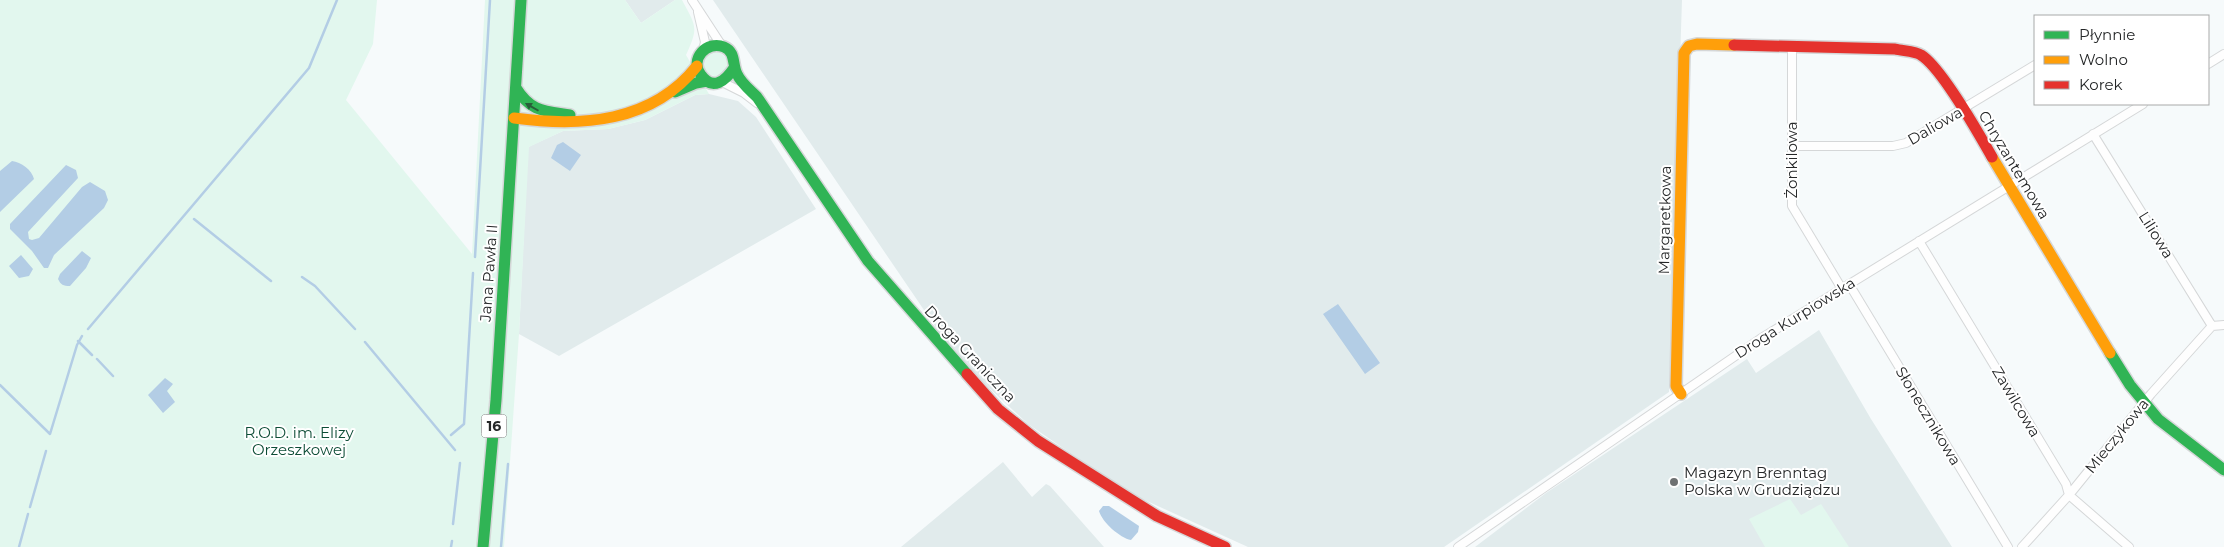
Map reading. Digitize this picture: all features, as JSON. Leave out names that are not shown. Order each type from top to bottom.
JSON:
[{"type":"street","name":"Jana Pawła II","points":[[483,547],[496,400],[521,0]]},
{"type":"street","points":[[514,118],[560,122],[633,112],[696,83],[707,81],[722,82],[730,77],[735,63],[731,52],[722,46],[694,3]]},
{"type":"street","points":[[694,3],[704,32],[705,42],[703,50]]},
{"type":"street","name":"Chryzantemowa","points":[[1689,46],[1697,44],[1895,48],[1921,55],[1935,69],[1964,110],[2130,385],[2157,418],[2224,470]]},
{"type":"street","points":[[663,97],[691,74],[703,50],[708,46],[722,46]]},
{"type":"street","name":"Margaretkowa","points":[[1681,394],[1676,386],[1684,53],[1689,46]]},
{"type":"street","name":"Żonkilowa","points":[[1792,47],[1792,206],[1842,289]]},
{"type":"street","points":[[2209,63],[2224,54]]},
{"type":"street","points":[[696,66],[698,72],[707,81]]},
{"type":"street","name":"Daliowa","points":[[1793,146],[1893,146],[1906,144],[2034,66]]},
{"type":"street","name":"Droga Graniczna","points":[[734,68],[738,76],[757,97],[761,106],[887,286],[998,409],[1038,441],[1131,501],[1182,529],[1225,547]]},
{"type":"street","name":"Droga Graniczna","points":[[722,82],[744,92],[761,106]]},
{"type":"street","points":[[516,87],[527,104],[535,110],[592,119]]},
{"type":"street","name":"Droga Kurpiowska","points":[[1458,547],[1760,339],[2141,105]]},
{"type":"street","name":"Liliowa","points":[[2094,134],[2212,326]]},
{"type":"street","name":"Zawilcowa","points":[[1919,242],[2066,484],[2069,495],[2129,547]]},
{"type":"street","name":"Słonecznikowa","points":[[1849,284],[2008,547]]},
{"type":"street","points":[[2212,326],[2224,325]]},
{"type":"street","name":"Mieczykowa","points":[[2022,547],[2069,495],[2145,404],[2151,394],[2212,326]]},
{"type":"shaded area","points":[[625,0],[675,0],[641,23]]},
{"type":"shaded area","points":[[713,0],[1682,0],[1669,392],[1444,547],[1248,547],[1127,492],[1028,424],[986,385],[941,335]]},
{"type":"shaded area","points":[[709,94],[738,101],[756,117],[816,209],[559,356],[519,334],[528,147],[563,131],[608,129],[645,120],[695,95]]},
{"type":"shaded area","points":[[1819,330],[1871,419],[1952,547],[1475,547],[1546,493],[1747,359],[1756,373]]},
{"type":"shaded area","points":[[1003,462],[1032,497],[1046,484],[1050,486],[1104,547],[901,547]]},
{"type":"green space","name":"R.O.D. im. Elizy Orzeszkowej","points":[[0,0],[377,0],[373,44],[346,100],[472,254],[485,0],[625,0],[641,23],[675,0],[682,0],[693,21],[694,27],[693,38],[686,55],[709,94],[695,95],[645,120],[608,129],[563,131],[529,147],[519,334],[504,547],[0,547]]},
{"type":"green space","points":[[715,52],[720,53],[726,59],[726,69],[720,75],[715,76],[710,75],[704,69],[703,64],[704,59],[710,53]]},
{"type":"green space","points":[[1790,499],[1801,515],[1821,504],[1849,547],[1765,547],[1749,519]]},
{"type":"water","points":[[563,142],[581,155],[570,171],[551,158],[557,145]]},
{"type":"water","points":[[12,161],[26,167],[34,179],[0,212],[0,171]]},
{"type":"water","points":[[66,165],[76,170],[78,178],[28,232],[29,239],[39,238],[82,187],[90,182],[105,191],[108,200],[104,208],[54,255],[48,268],[44,268],[32,251],[10,229],[10,224]]},
{"type":"water","points":[[82,251],[91,258],[86,268],[70,286],[62,285],[58,279],[60,274]]},
{"type":"water","points":[[21,255],[33,269],[29,276],[19,278],[9,266]]},
{"type":"water","points":[[1338,304],[1380,363],[1365,374],[1323,314]]},
{"type":"water","points":[[165,378],[173,384],[167,391],[175,402],[163,413],[148,395]]},
{"type":"water","points":[[1103,506],[1109,506],[1139,526],[1138,532],[1131,540],[1117,533],[1104,520],[1099,511]]},
{"type":"waterway","points":[[88,329],[309,68],[337,0]]},
{"type":"waterway","points":[[475,257],[490,0]]},
{"type":"waterway","points":[[194,219],[271,281]]},
{"type":"waterway","points":[[451,435],[464,424],[473,273]]},
{"type":"waterway","points":[[302,277],[315,286],[355,329]]},
{"type":"waterway","points":[[0,385],[50,434],[77,345],[82,336]]},
{"type":"waterway","points":[[78,341],[92,355]]},
{"type":"waterway","points":[[365,342],[455,450]]},
{"type":"waterway","points":[[97,359],[113,376]]},
{"type":"waterway","points":[[30,507],[46,451]]},
{"type":"waterway","points":[[453,524],[460,463]]},
{"type":"waterway","points":[[501,547],[508,464]]},
{"type":"waterway","points":[[19,547],[28,514]]},
{"type":"waterway","points":[[451,547],[452,541]]},
{"type":"traffic: fast","points":[[483,547],[496,400],[521,0]]},
{"type":"traffic: fast","points":[[734,68],[723,80],[710,83],[701,75],[697,63],[702,52],[712,46],[728,49],[739,77],[757,97],[868,261],[967,374]]},
{"type":"traffic: fast","points":[[675,92],[696,83],[707,81]]},
{"type":"traffic: fast","points":[[516,88],[527,102],[533,106],[545,111],[570,115]]},
{"type":"traffic: fast","points":[[2110,353],[2130,385],[2158,419],[2224,470]]},
{"type":"traffic: slow","points":[[1681,394],[1676,386],[1684,53],[1689,46],[1697,44],[1734,45]]},
{"type":"traffic: slow","points":[[514,118],[565,122],[614,117],[637,110],[659,99],[679,85],[697,66]]},
{"type":"traffic: slow","points":[[1992,157],[2110,353]]},
{"type":"traffic: jam","points":[[1734,45],[1895,49],[1921,55],[1930,62],[1949,87],[1992,157]]},
{"type":"traffic: jam","points":[[967,374],[998,409],[1038,441],[1157,516],[1225,547]]},
{"type":"place","name":"Magazyn Brenntag Polska w Grudziądzu","points":[[1674,482]]}]
